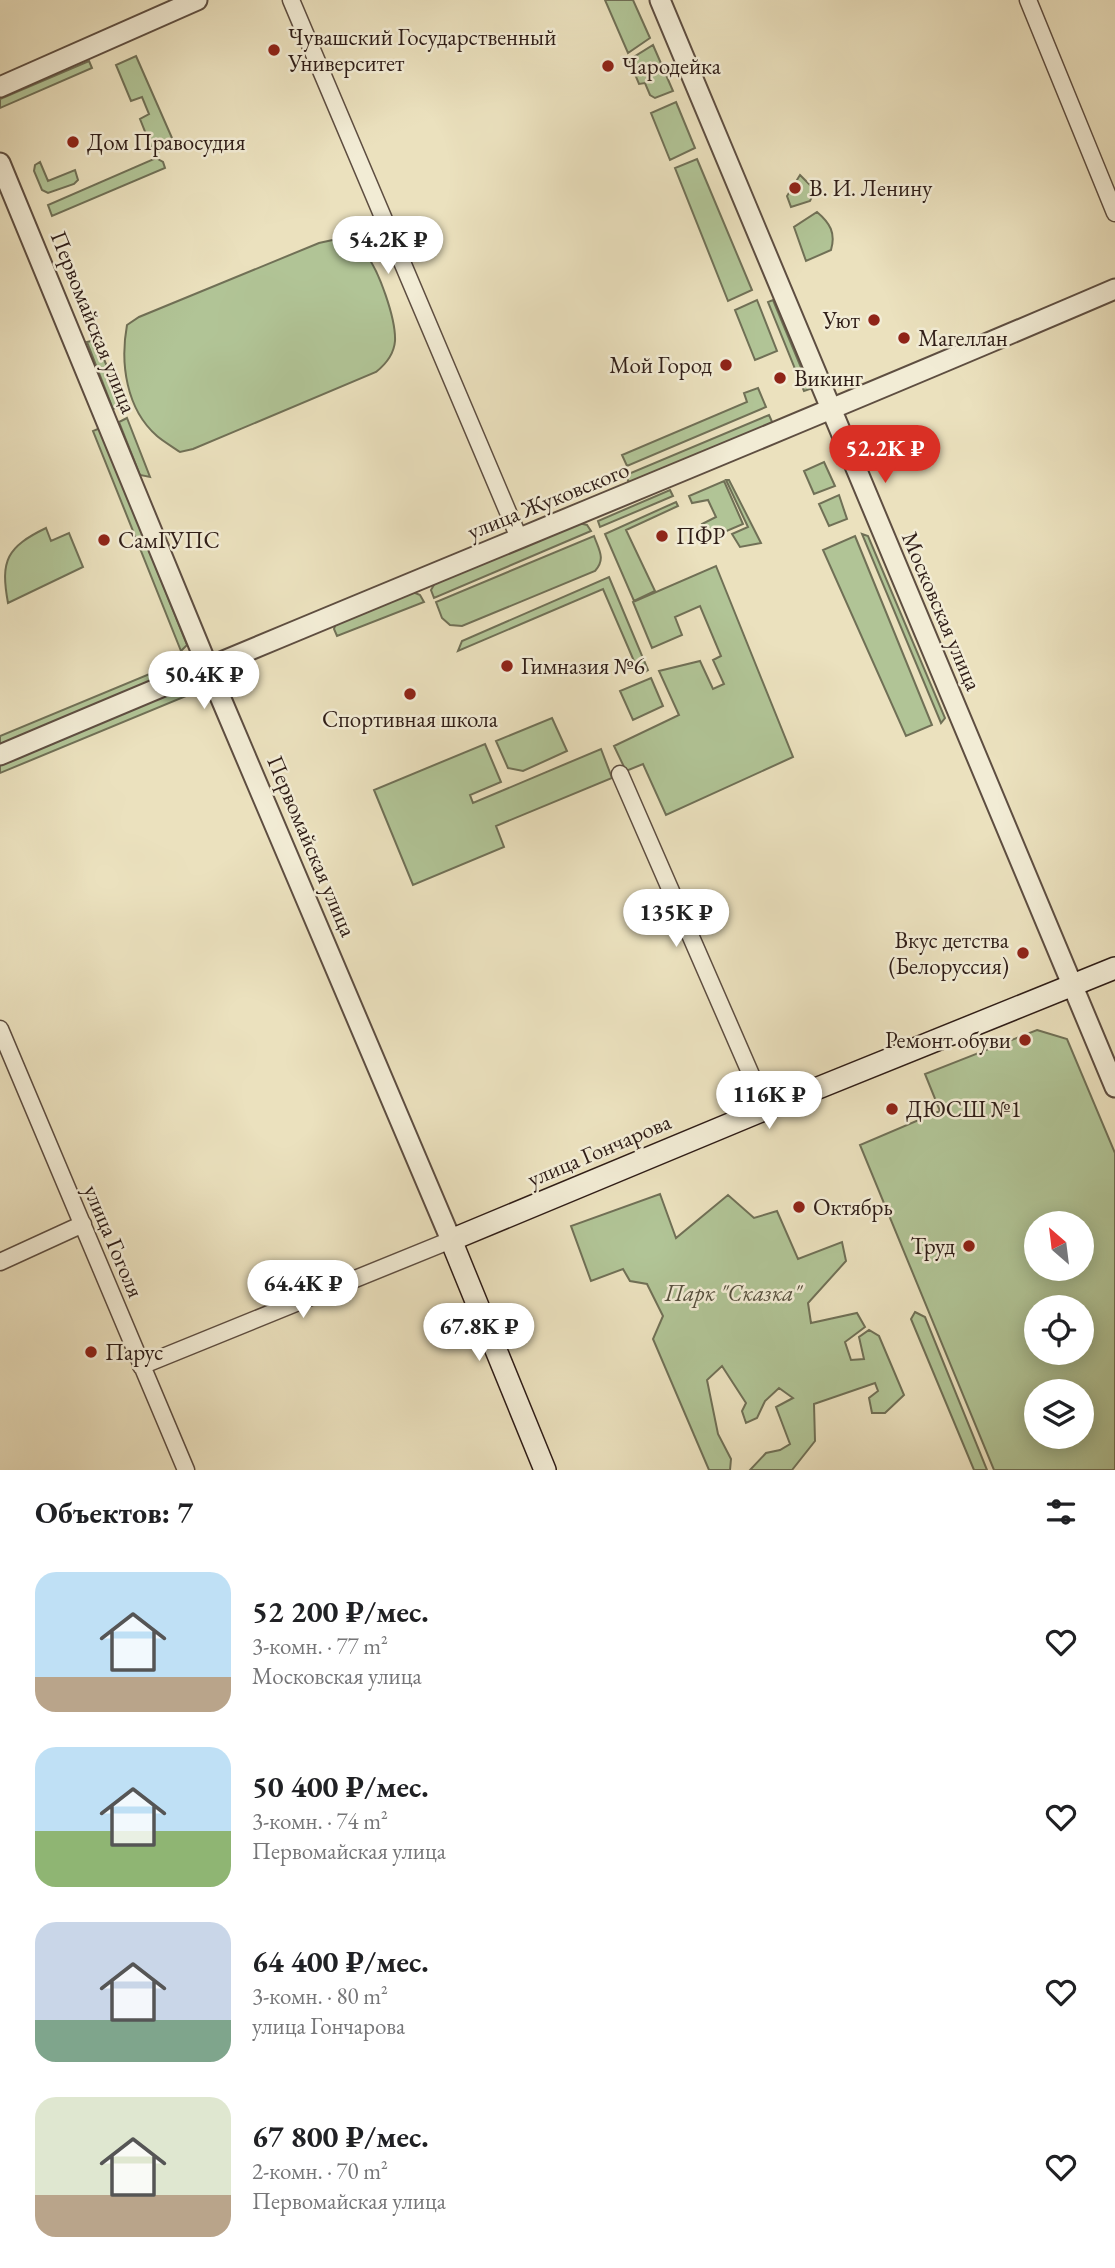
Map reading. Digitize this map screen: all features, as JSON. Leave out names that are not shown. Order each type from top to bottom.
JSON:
[{"type":"main road","name":"улица Гончарова","points":[[451,1240],[1115,968]]},
{"type":"main road","name":"Первомайская улица","points":[[451,1240],[545,1470]]},
{"type":"street","points":[[0,87],[197,0]]},
{"type":"street","points":[[291,0],[519,538]]},
{"type":"street","name":"Московская улица","points":[[660,0],[1115,1087]]},
{"type":"street","points":[[1028,0],[1115,213]]},
{"type":"street","name":"Первомайская улица","points":[[0,163],[208,667],[451,1240]]},
{"type":"street","name":"улица Жуковского","points":[[0,755],[831,411],[1115,289]]},
{"type":"street","points":[[620,774],[766,1109]]},
{"type":"street","name":"улица Гоголя","points":[[0,1029],[186,1470]]},
{"type":"street","points":[[0,1262],[83,1224]]},
{"type":"street","name":"улица Гончарова","points":[[141,1366],[451,1240]]},
{"type":"green space","points":[[605,0],[633,0],[650,38],[628,53]]},
{"type":"green space","points":[[653,45],[673,91],[655,98],[650,95],[645,83],[639,84],[629,60]]},
{"type":"green space","points":[[136,56],[172,138],[157,144],[160,151],[154,154],[140,119],[149,114],[142,97],[131,101],[116,65]]},
{"type":"green space","points":[[89,61],[92,68],[0,108],[0,99]]},
{"type":"green space","points":[[676,102],[695,148],[670,160],[651,113]]},
{"type":"green space","points":[[156,158],[163,162],[165,168],[52,216],[48,205]]},
{"type":"green space","points":[[697,159],[752,290],[728,301],[675,168]]},
{"type":"green space","points":[[40,162],[48,181],[75,170],[78,180],[48,193],[42,190],[34,171],[35,165]]},
{"type":"green space","points":[[800,175],[815,190],[810,201],[791,207],[787,196]]},
{"type":"green space","points":[[817,212],[831,229],[831,250],[806,261],[794,227]]},
{"type":"green space","points":[[337,239],[352,243],[365,253],[386,295],[395,341],[383,366],[376,372],[193,449],[180,452],[157,436],[138,413],[128,385],[124,355],[127,325],[139,317],[319,243]]},
{"type":"green space","points":[[757,300],[777,351],[755,360],[735,310]]},
{"type":"green space","points":[[773,300],[810,389],[804,391],[768,302]]},
{"type":"green space","points":[[96,340],[123,405],[113,409],[87,342]]},
{"type":"green space","points":[[758,388],[766,407],[627,466],[622,455],[747,402],[744,393]]},
{"type":"green space","points":[[769,415],[773,424],[629,483],[626,475]]},
{"type":"green space","points":[[127,418],[150,477],[140,475],[119,422]]},
{"type":"green space","points":[[100,428],[187,645],[181,651],[93,431]]},
{"type":"green space","points":[[824,462],[835,486],[814,494],[804,471]]},
{"type":"green space","points":[[726,480],[729,480],[761,543],[740,547],[732,534],[748,527]]},
{"type":"green space","points":[[724,481],[743,524],[708,539],[702,524],[716,517],[708,500],[692,503],[689,496]]},
{"type":"green space","points":[[670,490],[673,496],[600,527],[598,521]]},
{"type":"green space","points":[[839,495],[847,519],[829,526],[819,504]]},
{"type":"green space","points":[[676,502],[678,506],[626,530],[655,591],[634,601],[605,534]]},
{"type":"green space","points":[[579,523],[587,525],[591,531],[434,598],[431,590],[435,583]]},
{"type":"green space","points":[[46,528],[51,541],[69,533],[83,567],[8,603],[5,576],[9,556],[22,542]]},
{"type":"green space","points":[[862,534],[868,536],[945,718],[941,723]]},
{"type":"green space","points":[[594,536],[601,558],[595,571],[462,626],[450,625],[442,618],[436,602]]},
{"type":"green space","points":[[855,536],[932,725],[906,736],[823,550]]},
{"type":"green space","points":[[716,566],[793,757],[666,815],[643,764],[626,771],[614,746],[679,715],[659,671],[700,661],[713,689],[724,684],[713,660],[721,656],[700,606],[675,617],[682,635],[652,648],[633,602]]},
{"type":"green space","points":[[609,577],[648,670],[640,675],[603,589],[458,651],[462,641]]},
{"type":"green space","points":[[413,592],[420,595],[424,602],[337,636],[334,629],[336,623]]},
{"type":"green space","points":[[176,663],[180,671],[0,747],[0,736]]},
{"type":"green space","points":[[651,678],[663,706],[633,720],[620,691]]},
{"type":"green space","points":[[188,686],[191,694],[0,773],[0,764]]},
{"type":"green space","points":[[552,718],[567,751],[523,771],[508,768],[496,741]]},
{"type":"green space","points":[[485,744],[501,782],[470,795],[473,803],[601,749],[612,778],[496,826],[504,847],[413,885],[374,790]]},
{"type":"green space","name":"Труд","points":[[1037,1030],[1067,1039],[1115,1153],[1115,1470],[994,1470],[860,1145],[940,1111],[925,1074]]},
{"type":"green space","name":"Парк \"Сказка\"","points":[[660,1194],[676,1238],[728,1195],[754,1218],[777,1211],[798,1259],[842,1242],[846,1261],[808,1303],[811,1323],[857,1313],[865,1327],[845,1342],[851,1360],[864,1359],[859,1337],[869,1330],[879,1336],[904,1395],[885,1413],[872,1413],[869,1398],[878,1391],[875,1383],[814,1404],[815,1441],[792,1470],[750,1470],[766,1453],[780,1450],[790,1444],[776,1407],[793,1398],[779,1388],[765,1401],[757,1418],[746,1423],[742,1411],[746,1403],[722,1366],[707,1380],[718,1434],[731,1459],[730,1470],[709,1470],[653,1339],[663,1316],[647,1284],[630,1281],[623,1269],[591,1281],[571,1226]]},
{"type":"green space","points":[[915,1312],[925,1317],[987,1470],[974,1470],[911,1319]]},
{"type":"place","name":"Чувашский Государственный Университет","points":[[274,50]]},
{"type":"place","name":"Чародейка","points":[[608,66]]},
{"type":"place","name":"Дом Правосудия","points":[[73,142]]},
{"type":"place","name":"В. И. Ленину","points":[[795,188]]},
{"type":"place","name":"Уют","points":[[874,320]]},
{"type":"place","name":"Магеллан","points":[[904,338]]},
{"type":"place","name":"Мой Город","points":[[726,365]]},
{"type":"place","name":"Викинг","points":[[780,378]]},
{"type":"place","name":"ПФР","points":[[662,536]]},
{"type":"place","name":"СамГУПС","points":[[104,540]]},
{"type":"place","name":"Гимназия №6","points":[[507,666]]},
{"type":"place","name":"Спортивная школа","points":[[410,694]]},
{"type":"place","name":"Вкус детства (Белоруссия)","points":[[1023,953]]},
{"type":"place","name":"Ремонт обуви","points":[[1025,1040]]},
{"type":"place","name":"ДЮСШ №1","points":[[892,1109]]},
{"type":"place","name":"Октябрь","points":[[799,1207]]},
{"type":"place","name":"Труд","points":[[969,1246]]},
{"type":"place","name":"Парус","points":[[91,1352]]}]
